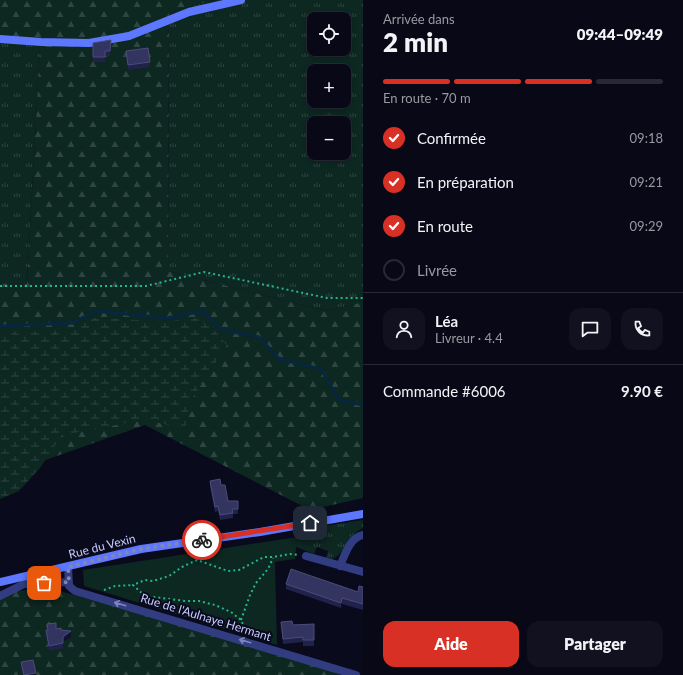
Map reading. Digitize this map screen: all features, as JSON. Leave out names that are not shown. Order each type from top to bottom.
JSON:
[{"type":"main road","points":[[0,39],[89,43],[130,36],[189,12],[241,0]]},
{"type":"main road","name":"Rue du Vexin","points":[[0,582],[141,549],[260,532],[363,514]]},
{"type":"street","points":[[340,566],[349,545],[359,536],[363,535]]},
{"type":"street","points":[[306,556],[363,572]]},
{"type":"street","points":[[0,596],[24,584],[69,582],[68,567]]},
{"type":"street","points":[[12,589],[13,579]]},
{"type":"street","name":"Rue de l'Aulnaye Hermant","points":[[69,582],[69,586],[75,591],[356,675]]},
{"type":"path","points":[[0,286],[146,286],[204,272],[327,298],[363,298]]},
{"type":"path","points":[[100,592],[115,586],[133,586],[145,580],[153,581],[169,576],[182,567],[197,560],[228,571],[240,570],[264,557],[290,554],[306,556]]},
{"type":"path","points":[[241,620],[256,583],[268,569],[273,557]]},
{"type":"path","points":[[133,586],[145,596],[199,601],[216,605],[231,612],[241,620],[252,643]]},
{"type":"green space","points":[[0,0],[214,0],[169,12],[168,271],[326,311],[363,302],[363,498],[310,510],[145,425],[0,476],[0,284],[27,284],[40,47],[0,39]]},
{"type":"green space","points":[[214,0],[363,0],[363,302],[326,311],[168,271],[169,12]]},
{"type":"green space","points":[[0,39],[40,47],[27,284],[0,284]]},
{"type":"green space","points":[[97,317],[163,322],[196,318],[213,328],[227,345],[190,402],[185,428],[144,420],[62,435],[40,468],[19,491],[0,499],[0,332],[71,330]]},
{"type":"green space","points":[[363,520],[363,528],[351,537],[341,553],[335,558],[326,559],[328,551],[317,547],[314,554],[296,547],[297,530]]},
{"type":"green space","points":[[297,537],[295,559],[275,562],[277,645],[84,586],[83,570]]},
{"type":"green space","points":[[45,587],[281,653],[341,675],[0,675],[0,594]]},
{"type":"building","points":[[111,40],[110,51],[105,51],[105,57],[93,57],[93,43]]},
{"type":"building","points":[[148,48],[150,62],[128,65],[126,51]]},
{"type":"building","points":[[220,479],[221,485],[225,485],[228,501],[238,501],[238,509],[232,509],[233,513],[220,515],[218,506],[215,507],[210,481]]},
{"type":"building","points":[[291,569],[358,592],[359,586],[363,587],[363,604],[342,598],[341,603],[286,584]]},
{"type":"building","points":[[292,621],[293,625],[314,624],[314,640],[303,640],[303,637],[283,639],[281,622]]},
{"type":"building","points":[[56,623],[56,629],[61,628],[61,630],[71,631],[63,637],[63,643],[49,646],[46,630],[48,630],[47,624]]},
{"type":"building","points":[[33,660],[36,673],[24,675],[21,662]]},
{"type":"waterway","points":[[0,326],[72,323],[96,311],[167,318],[203,311],[222,330],[259,337],[279,359],[321,369],[339,400],[363,405]]},
{"type":"way so far","points":[[44,583],[69,582],[68,567],[141,549],[202,540]]},
{"type":"route","points":[[202,540],[310,523]]}]
